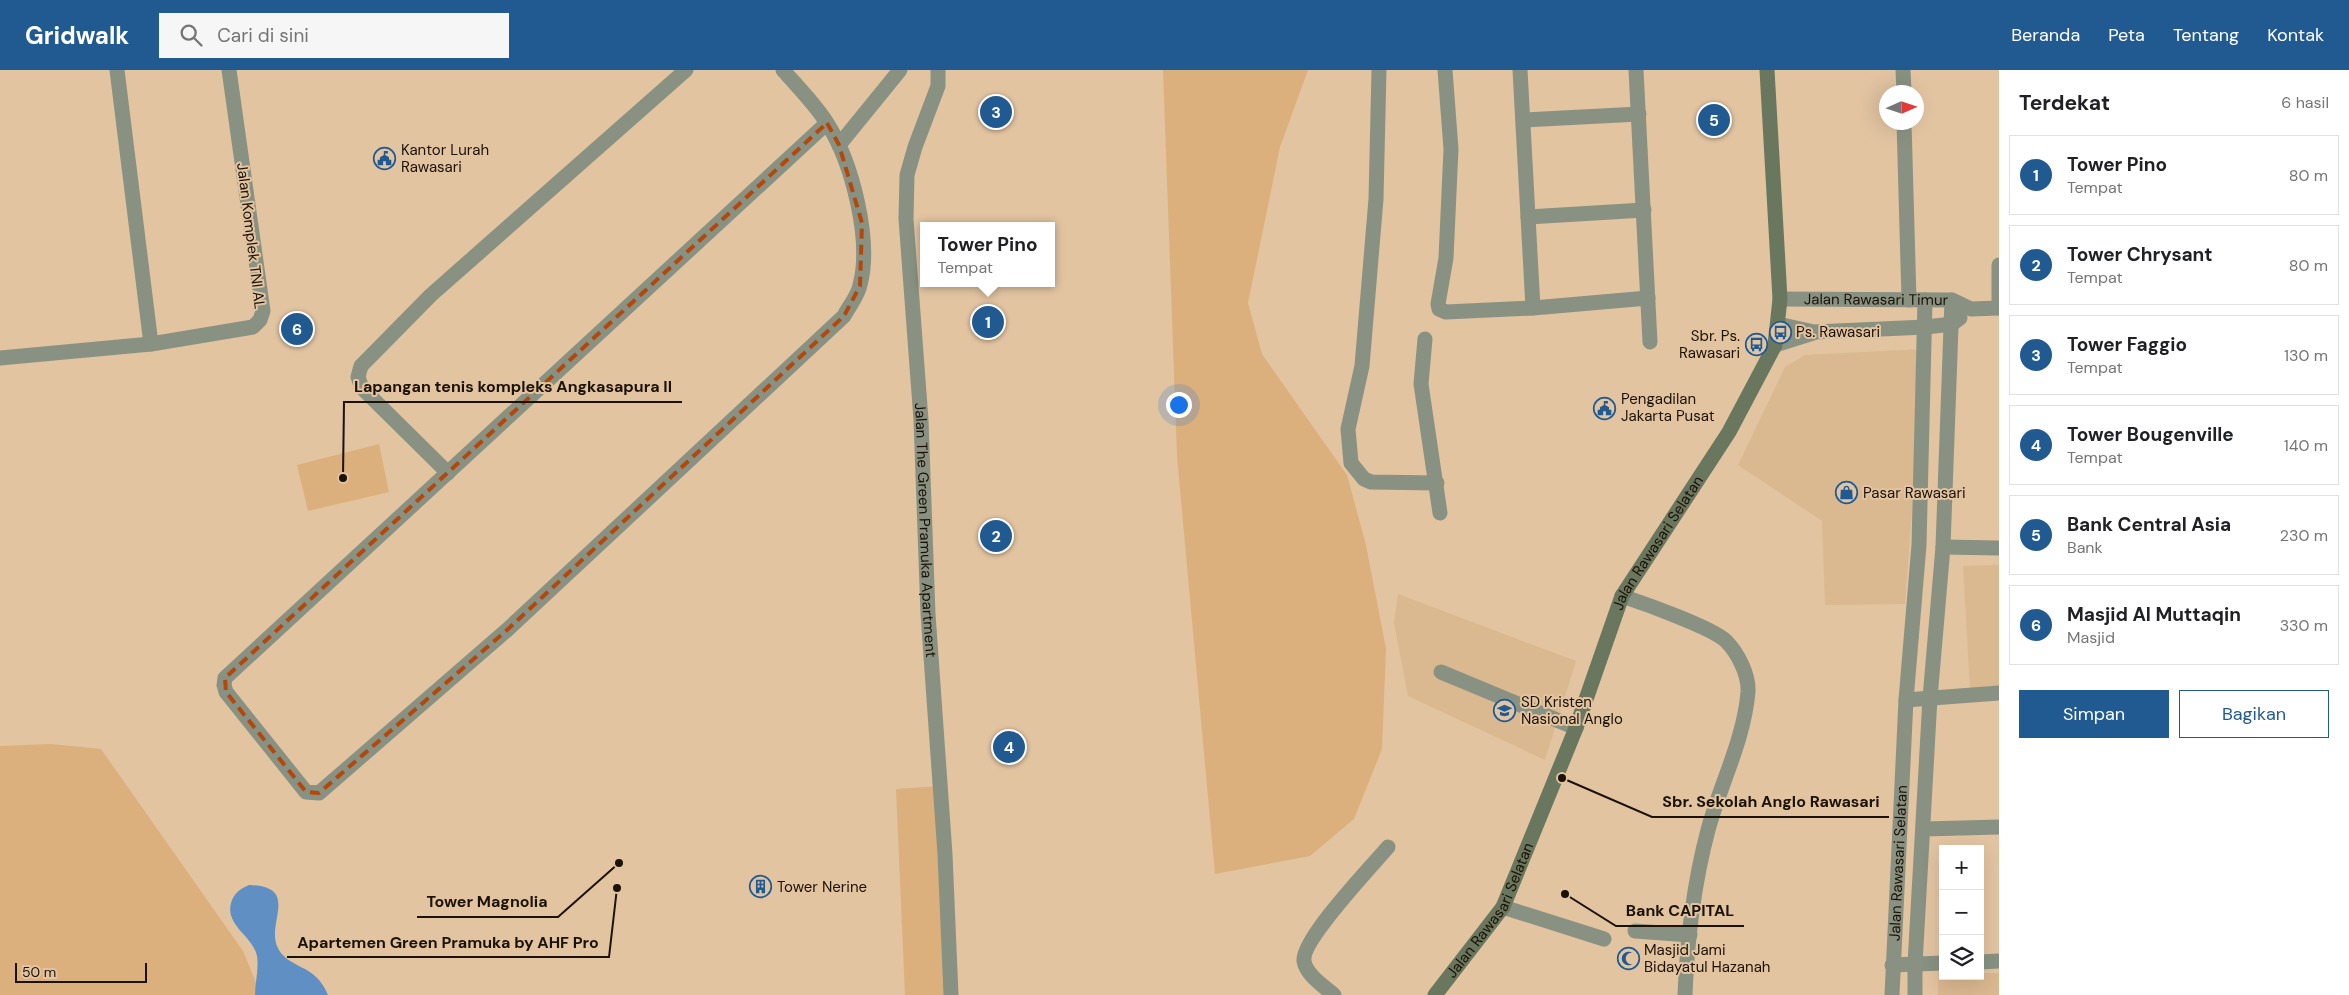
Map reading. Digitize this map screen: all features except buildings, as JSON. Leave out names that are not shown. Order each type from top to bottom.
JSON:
[{"type":"main road","name":"Jalan Rawasari Selatan","points":[[1435,995],[1503,907],[1576,728],[1622,596],[1729,432],[1775,345],[1780,299],[1767,70]]},
{"type":"street","points":[[117,70],[151,344]]},
{"type":"street","name":"Jalan Komplek TNI AL","points":[[0,358],[151,344],[253,327],[260,320],[263,311],[229,70]]},
{"type":"street","points":[[448,473],[362,388],[358,377],[361,366],[431,295],[686,70]]},
{"type":"street","points":[[783,70],[827,123],[839,145],[856,195],[862,223],[863,250],[860,286],[844,316],[507,630],[319,793],[306,792],[226,692],[225,678],[827,123]]},
{"type":"street","points":[[839,145],[900,70]]},
{"type":"street","name":"Jalan The Green Pramuka Apartment","points":[[938,70],[938,86],[915,147],[907,175],[906,219],[920,420],[929,624],[945,854],[951,995]]},
{"type":"street","points":[[1379,70],[1376,199],[1362,366],[1348,429],[1350,463],[1364,479],[1371,482],[1436,483]]},
{"type":"street","points":[[1445,70],[1451,149],[1446,258],[1438,304],[1439,309],[1446,312],[1533,308],[1648,298]]},
{"type":"street","points":[[1520,70],[1533,308]]},
{"type":"street","points":[[1636,70],[1650,342]]},
{"type":"street","points":[[1903,70],[1904,85]]},
{"type":"street","points":[[1523,120],[1639,114]]},
{"type":"street","points":[[1904,130],[1909,300]]},
{"type":"street","points":[[1528,217],[1644,210]]},
{"type":"street","points":[[1999,265],[1999,308]]},
{"type":"street","name":"Jalan Rawasari Timur","points":[[1780,299],[1952,300],[1971,309],[1999,308]]},
{"type":"street","name":"Jalan Rawasari Selatan","points":[[1892,995],[1906,700],[1920,545],[1926,327],[1925,300]]},
{"type":"street","name":"Jalan Rawasari Selatan","points":[[1915,995],[1915,964],[1930,698],[1943,547],[1952,300]]},
{"type":"street","name":"Jalan Rawasari Timur","points":[[1778,324],[1814,332],[1926,327],[1952,324],[1971,309]]},
{"type":"street","name":"Jalan Rawasari Timur","points":[[1775,345],[1814,332]]},
{"type":"street","points":[[1425,339],[1421,384],[1440,513]]},
{"type":"street","points":[[1943,547],[1999,548]]},
{"type":"street","points":[[1622,596],[1720,636],[1740,661],[1748,686],[1739,736],[1708,830],[1695,897],[1685,995]]},
{"type":"street","points":[[1441,672],[1576,728]]},
{"type":"street","points":[[1906,700],[1999,693]]},
{"type":"street","name":"Jalan Rawasari Selatan","points":[[1924,829],[1999,827]]},
{"type":"street","points":[[1334,995],[1305,965],[1304,954],[1321,924],[1388,847]]},
{"type":"street","points":[[1503,907],[1604,939]]},
{"type":"street","points":[[1635,931],[1690,935]]},
{"type":"street","points":[[1984,962],[1999,961]]},
{"type":"street","points":[[1892,965],[1939,963]]},
{"type":"highlighted area","points":[[827,123],[839,145],[862,223],[860,286],[844,316],[507,630],[319,793],[306,792],[226,692],[225,678]]},
{"type":"shaded area","points":[[1163,70],[1308,70],[1280,147],[1248,303],[1262,354],[1347,475],[1366,545],[1386,649],[1382,749],[1354,819],[1310,856],[1215,874],[1177,456]]},
{"type":"shaded area","name":"Pasar Rawasari","points":[[1924,349],[1905,604],[1825,605],[1822,521],[1738,465],[1785,367],[1805,355]]},
{"type":"shaded area","points":[[379,444],[389,492],[308,511],[297,465]]},
{"type":"shaded area","points":[[1999,565],[1999,686],[1970,688],[1963,566]]},
{"type":"shaded area","points":[[1398,594],[1576,661],[1545,760],[1408,696],[1394,623]]},
{"type":"shaded area","points":[[51,744],[101,749],[243,951],[261,995],[0,995],[0,746]]},
{"type":"shaded area","points":[[940,786],[951,995],[905,995],[896,789]]},
{"type":"shaded area","points":[[1938,972],[1939,980],[1984,980],[1984,973],[1999,973],[1999,995],[1938,995]]},
{"type":"water","points":[[249,885],[264,887],[273,892],[278,898],[275,937],[277,946],[287,959],[316,977],[328,995],[255,995],[258,966],[257,956],[236,925],[230,911],[232,900],[236,894]]},
{"type":"place","name":"Tower Faggio","points":[[996,112]]},
{"type":"place","name":"Bank Central Asia","points":[[1714,120]]},
{"type":"place","name":"Kantor Lurah Rawasari","points":[[385,159]]},
{"type":"place","name":"Tower Pino","points":[[988,322]]},
{"type":"place","name":"Masjid Al Muttaqin","points":[[297,329]]},
{"type":"place","name":"Ps. Rawasari","points":[[1780,332]]},
{"type":"place","name":"Sbr. Ps. Rawasari","points":[[1756,345]]},
{"type":"place","name":"Pengadilan Jakarta Pusat","points":[[1605,408]]},
{"type":"place","name":"Lapangan tenis kompleks Angkasapura II","points":[[343,478]]},
{"type":"place","name":"Pasar Rawasari","points":[[1847,493]]},
{"type":"place","name":"Tower Chrysant","points":[[996,536]]},
{"type":"place","name":"SD Kristen Nasional Anglo","points":[[1505,711]]},
{"type":"place","name":"Tower Bougenville","points":[[1009,747]]},
{"type":"place","name":"Sbr. Sekolah Anglo Rawasari","points":[[1562,778]]},
{"type":"place","name":"Tower Magnolia","points":[[619,863]]},
{"type":"place","name":"Tower Nerine","points":[[761,887]]},
{"type":"place","name":"Apartemen Green Pramuka by AHF Pro","points":[[617,888]]},
{"type":"place","name":"Bank CAPITAL","points":[[1565,894]]},
{"type":"place","name":"Masjid Jami Bidayatul Hazanah","points":[[1628,959]]}]
